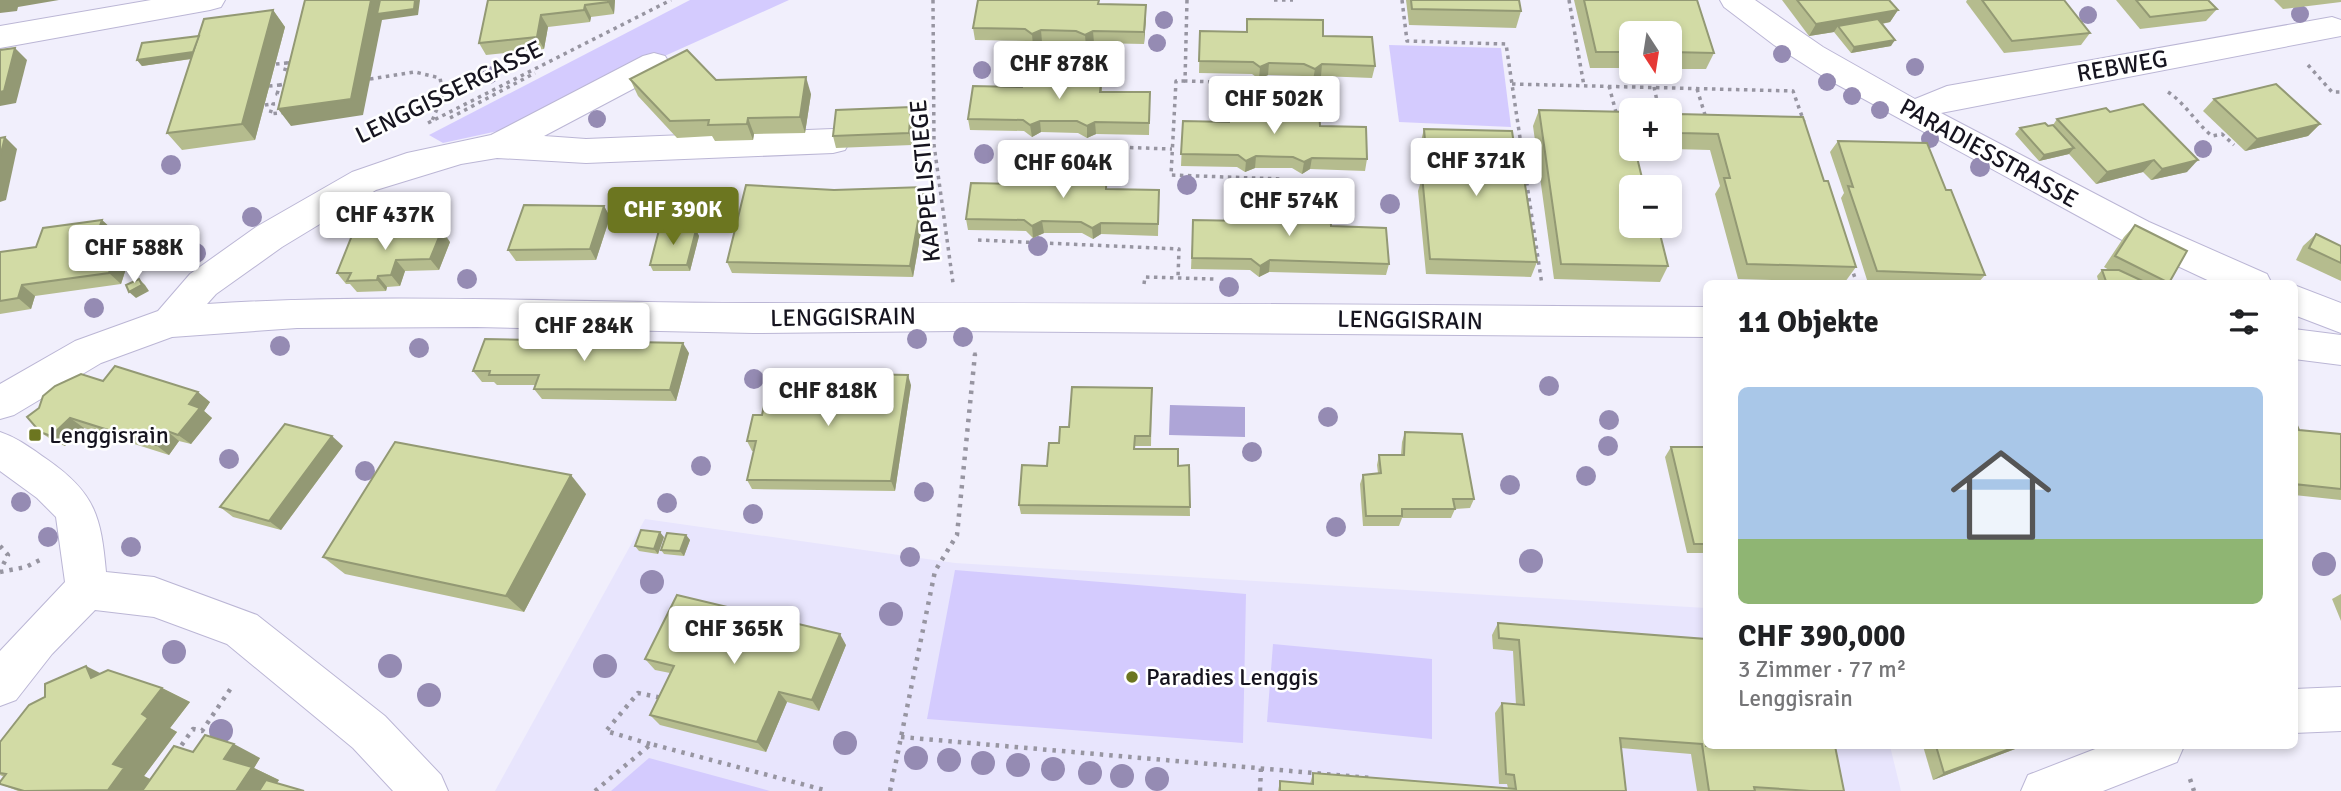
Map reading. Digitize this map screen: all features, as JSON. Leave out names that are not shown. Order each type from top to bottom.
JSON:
[{"type":"street","points":[[0,37],[210,0]]},
{"type":"street","name":"PARADIESSTRASSE","points":[[1735,0],[1817,57],[1917,114],[2181,254],[2244,280]]},
{"type":"street","name":"REBWEG","points":[[1917,114],[1930,104],[1947,98],[2332,28]]},
{"type":"street","points":[[497,146],[654,64]]},
{"type":"street","points":[[170,322],[203,284],[269,237],[364,181],[407,166],[497,146],[586,151],[833,141]]},
{"type":"street","points":[[2298,302],[2341,321]]},
{"type":"street","name":"LENGGISRAIN","points":[[0,403],[88,352],[170,322],[309,313],[477,312],[753,318],[967,316],[1703,322]]},
{"type":"street","points":[[2298,318],[2341,321]]},
{"type":"street","points":[[2298,345],[2341,350]]},
{"type":"street","points":[[0,449],[33,471],[72,505],[82,540],[87,589]]},
{"type":"street","points":[[0,685],[37,640],[87,589]]},
{"type":"street","points":[[87,589],[154,597],[242,629],[369,732],[425,791]]},
{"type":"street","points":[[2298,712],[2341,709]]},
{"type":"street","points":[[2045,791],[2153,749]]},
{"type":"path","name":"LENGGISSERGASSE","points":[[420,127],[671,0]]},
{"type":"path","name":"KAPPELISTIEGE","points":[[890,791],[935,570],[957,535],[967,316],[934,145],[933,0]]},
{"type":"path","points":[[1185,80],[1187,0]]},
{"type":"path","points":[[1274,0],[1293,0]]},
{"type":"path","points":[[1402,0],[1407,41],[1506,44],[1547,321]]},
{"type":"path","points":[[1569,0],[1584,86]]},
{"type":"path","points":[[276,64],[299,61]]},
{"type":"path","points":[[286,62],[284,73],[298,71]]},
{"type":"path","points":[[479,105],[527,79],[546,65]]},
{"type":"path","points":[[2131,65],[2180,100],[2193,120],[2213,136],[2224,133],[2234,145]]},
{"type":"path","points":[[370,79],[418,72],[431,73],[440,78],[443,94],[432,122]]},
{"type":"path","points":[[1282,179],[1171,175],[1176,81],[1304,85]]},
{"type":"path","points":[[269,86],[296,82]]},
{"type":"path","points":[[1512,84],[1794,91],[1806,130]]},
{"type":"path","points":[[280,85],[278,94],[293,92]]},
{"type":"path","points":[[1609,86],[1617,118]]},
{"type":"path","points":[[1654,87],[1656,98]]},
{"type":"path","points":[[1698,89],[1707,122]]},
{"type":"path","points":[[265,105],[290,102]]},
{"type":"path","points":[[273,104],[270,114],[294,111]]},
{"type":"path","points":[[1026,144],[1172,149]]},
{"type":"path","points":[[978,240],[1179,249],[1178,277]]},
{"type":"path","points":[[1848,258],[1856,280]]},
{"type":"path","points":[[1144,281],[1145,277],[1171,277]]},
{"type":"path","points":[[0,546],[8,555],[0,572]]},
{"type":"path","points":[[0,572],[26,567],[45,557]]},
{"type":"path","points":[[171,760],[193,729],[202,731],[233,685]]},
{"type":"path","points":[[672,701],[638,693],[606,731],[828,791]]},
{"type":"path","points":[[901,737],[1382,779]]},
{"type":"path","points":[[596,791],[651,744]]},
{"type":"path","points":[[1260,791],[1261,767]]},
{"type":"shaded area","points":[[690,0],[789,0],[498,131],[443,143],[429,135]]},
{"type":"shaded area","points":[[1389,45],[1501,48],[1511,127],[1399,122]]},
{"type":"shaded area","points":[[1170,405],[1245,407],[1245,437],[1169,435]]},
{"type":"shaded area","name":"Paradies Lenggis","points":[[645,519],[955,563],[1703,608],[1703,749],[1891,749],[1901,791],[495,791]]},
{"type":"shaded area","points":[[955,570],[1246,594],[1243,743],[927,719]]},
{"type":"shaded area","points":[[1273,644],[1432,659],[1432,739],[1267,722]]},
{"type":"shaded area","points":[[649,758],[770,791],[611,791]]},
{"type":"building","points":[[305,0],[371,0],[351,99],[278,109]]},
{"type":"building","points":[[380,0],[415,0],[414,9],[377,14]]},
{"type":"building","points":[[488,0],[608,2],[585,5],[584,10],[541,15],[537,37],[479,43]]},
{"type":"building","points":[[978,0],[1099,0],[1098,4],[1146,5],[1144,32],[1093,31],[1085,35],[1076,31],[1041,30],[1032,34],[1025,29],[973,28]]},
{"type":"building","points":[[1411,0],[1519,0],[1521,11],[1412,9]]},
{"type":"building","points":[[1584,0],[1697,0],[1714,53],[1682,52],[1682,21],[1619,21],[1619,52],[1596,52]]},
{"type":"building","points":[[1797,0],[1889,0],[1898,10],[1816,24]]},
{"type":"building","points":[[1982,0],[2064,0],[2090,33],[2012,41]]},
{"type":"building","points":[[2136,0],[2208,0],[2217,9],[2150,17]]},
{"type":"building","points":[[273,10],[242,124],[167,133],[204,19]]},
{"type":"building","points":[[1247,19],[1323,20],[1323,36],[1372,37],[1375,66],[1322,64],[1315,69],[1304,64],[1269,63],[1260,67],[1253,62],[1199,61],[1200,31],[1247,32]]},
{"type":"building","points":[[1878,19],[1895,40],[1854,47],[1838,26]]},
{"type":"building","points":[[199,36],[193,52],[137,60],[142,43]]},
{"type":"building","points":[[15,48],[4,91],[0,92],[0,50]]},
{"type":"building","points":[[687,50],[716,80],[806,77],[800,117],[748,118],[747,124],[708,125],[709,120],[670,121],[630,79]]},
{"type":"building","points":[[1024,73],[1102,75],[1100,92],[1150,92],[1149,123],[1095,122],[1087,126],[1077,121],[1040,121],[1030,125],[1023,120],[968,119],[973,86],[1022,87]]},
{"type":"building","points":[[2276,84],[2320,124],[2257,139],[2214,99]]},
{"type":"building","points":[[2143,104],[2198,160],[2162,169],[2154,160],[2107,172],[2057,119],[2106,108],[2110,112]]},
{"type":"building","points":[[1229,106],[1319,109],[1320,126],[1366,127],[1367,159],[1312,158],[1304,162],[1293,157],[1256,156],[1246,161],[1238,155],[1181,154],[1183,121],[1229,122]]},
{"type":"building","points":[[911,107],[909,133],[833,136],[836,110]]},
{"type":"building","points":[[1539,110],[1619,112],[1619,161],[1638,161],[1641,175],[1619,175],[1619,238],[1661,238],[1668,266],[1561,264]]},
{"type":"building","points":[[1682,114],[1803,117],[1824,181],[1828,181],[1856,267],[1747,264],[1724,178],[1730,178],[1718,134],[1682,133]]},
{"type":"building","points":[[2045,123],[2048,126],[2053,125],[2074,148],[2044,155],[2020,128]]},
{"type":"building","points":[[1424,129],[1512,131],[1519,178],[1524,178],[1537,262],[1430,259],[1422,175],[1428,175]]},
{"type":"building","points":[[5,137],[0,157],[0,138]]},
{"type":"building","points":[[1838,141],[1927,143],[1946,190],[1951,190],[1985,275],[1877,271],[1848,186],[1853,187]]},
{"type":"building","points":[[1025,168],[1107,170],[1106,189],[1159,190],[1158,224],[1101,223],[1092,228],[1081,222],[1042,221],[1032,226],[1024,220],[966,219],[971,183],[1023,184]]},
{"type":"building","points":[[746,185],[834,190],[924,187],[910,266],[727,262]]},
{"type":"building","points":[[524,205],[604,206],[590,249],[508,250]]},
{"type":"building","points":[[1246,205],[1330,207],[1331,226],[1386,228],[1389,264],[1270,260],[1260,266],[1251,259],[1192,258],[1193,220],[1246,221]]},
{"type":"building","points":[[102,220],[92,248],[118,244],[109,273],[22,285],[18,298],[0,301],[0,252],[36,247],[43,228]]},
{"type":"building","points":[[2135,225],[2187,251],[2171,280],[2163,280],[2115,256]]},
{"type":"building","points":[[442,230],[430,259],[396,260],[391,275],[378,276],[377,280],[347,281],[351,273],[337,273],[353,233],[407,231],[406,234]]},
{"type":"building","points":[[659,230],[696,230],[687,265],[650,265]]},
{"type":"building","points":[[2316,234],[2341,246],[2341,263],[2309,248]]},
{"type":"building","points":[[2102,270],[2119,270],[2140,280],[2106,280]]},
{"type":"building","points":[[139,279],[142,285],[129,292],[126,285]]},
{"type":"building","points":[[485,339],[683,343],[670,390],[534,389],[539,375],[489,375],[490,371],[473,371]]},
{"type":"building","points":[[115,366],[198,392],[189,404],[200,408],[178,435],[167,431],[156,445],[70,418],[51,436],[40,432],[27,417],[39,408],[43,396],[55,386],[81,374],[103,381]]},
{"type":"building","points":[[771,372],[840,373],[837,389],[854,389],[857,374],[908,375],[891,481],[747,480],[756,441],[747,441],[753,415],[762,415]]},
{"type":"building","points":[[1072,387],[1152,388],[1150,436],[1135,436],[1134,449],[1178,449],[1178,466],[1189,465],[1190,507],[1019,505],[1022,465],[1047,466],[1049,443],[1059,443],[1060,427],[1069,427]]},
{"type":"building","points":[[285,424],[332,436],[269,521],[220,507]]},
{"type":"building","points":[[2298,428],[2341,434],[2341,489],[2298,484]]},
{"type":"building","points":[[1405,432],[1462,434],[1474,499],[1453,499],[1455,509],[1402,509],[1402,516],[1366,516],[1363,475],[1381,473],[1379,455],[1404,455]]},
{"type":"building","points":[[395,442],[571,475],[506,596],[323,557]]},
{"type":"building","points":[[1671,447],[1703,447],[1703,544],[1694,544]]},
{"type":"building","points":[[641,530],[660,532],[654,549],[635,546]]},
{"type":"building","points":[[667,533],[686,535],[680,551],[661,550]]},
{"type":"building","points":[[677,595],[840,634],[812,700],[779,692],[757,742],[650,715],[674,666],[645,659]]},
{"type":"building","points":[[1498,623],[1703,639],[1703,749],[1836,749],[1844,791],[1754,787],[1755,791],[1709,791],[1702,744],[1620,738],[1626,791],[1280,791],[1280,781],[1313,784],[1313,773],[1516,789],[1514,775],[1506,774],[1502,703],[1524,705],[1519,640],[1499,638]]},
{"type":"building","points":[[86,666],[91,678],[108,670],[162,688],[142,714],[148,718],[113,764],[124,768],[108,790],[24,791],[0,784],[6,774],[0,773],[0,742],[29,705],[45,697],[45,684]]},
{"type":"building","points":[[205,735],[234,744],[224,759],[252,767],[236,791],[142,791],[174,746],[193,752]]},
{"type":"building","points":[[1937,749],[2010,749],[1944,773]]},
{"type":"building","points":[[266,780],[304,791],[259,791]]},
{"type":"place","name":"Lenggisrain","points":[[35,435]]},
{"type":"place","name":"Paradies Lenggis","points":[[1132,677]]}]
